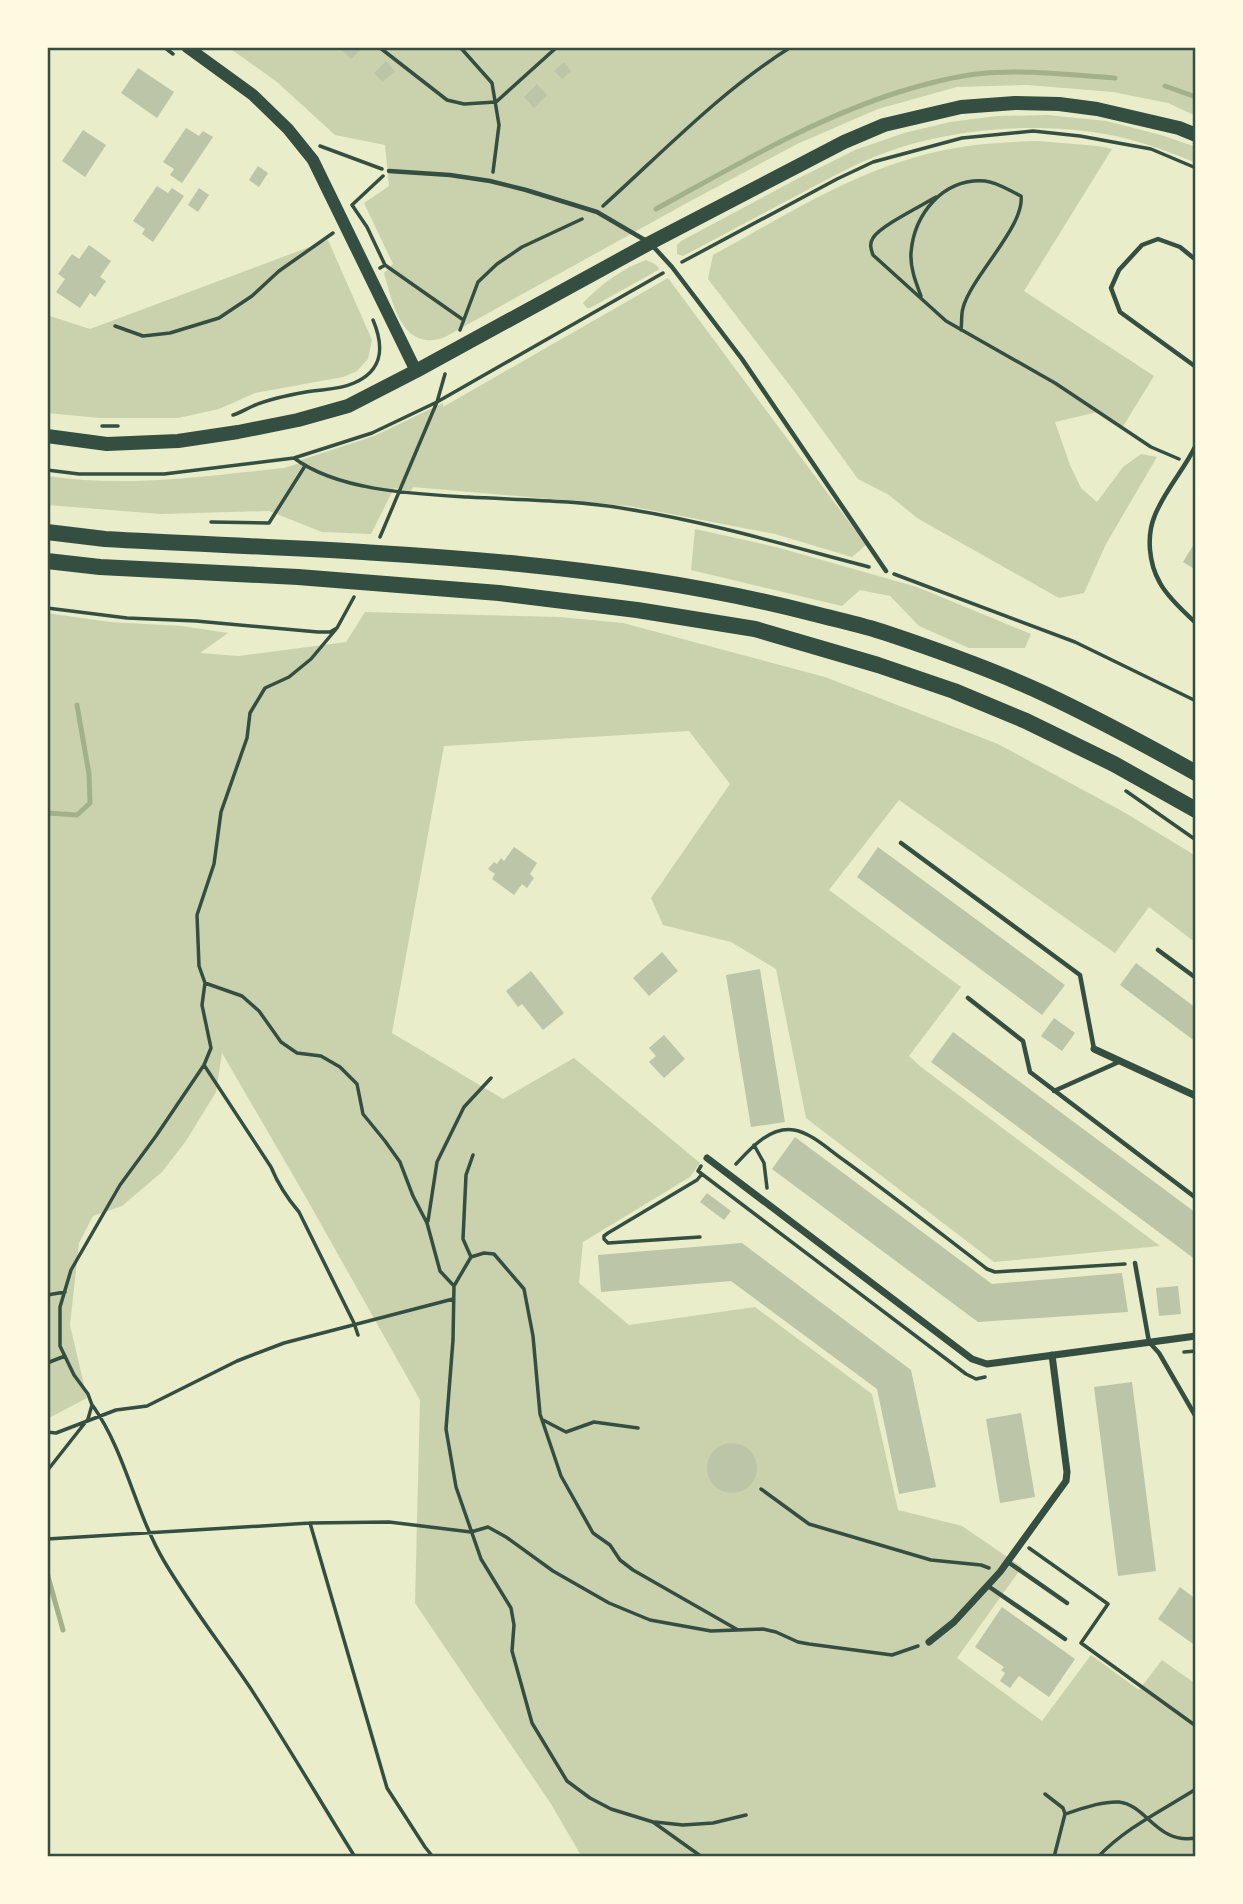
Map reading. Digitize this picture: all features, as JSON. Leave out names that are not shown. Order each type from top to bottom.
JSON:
[{"type":"highway","points":[[47,532],[105,539],[503,561],[647,579],[756,599],[885,632],[967,663],[1042,693],[1123,732],[1196,773]]},
{"type":"highway","points":[[47,561],[100,568],[298,577],[499,593],[637,610],[755,629],[878,665],[954,691],[1114,764],[1196,810]]},
{"type":"main road","points":[[47,436],[107,444],[178,441],[298,420],[348,406],[416,372],[650,243],[844,142],[884,125],[961,107],[1015,103],[1059,104],[1128,115],[1196,135]]},
{"type":"street","points":[[187,47],[253,95],[298,140],[313,160],[416,372]]},
{"type":"street","points":[[1094,1049],[1196,1096]]},
{"type":"street","points":[[707,1158],[972,1359],[987,1364],[1196,1336]]},
{"type":"street","points":[[929,1642],[954,1622],[1000,1572],[1066,1481],[1052,1355]]},
{"type":"lane","points":[[388,171],[491,181],[597,212],[650,243],[672,267],[742,359],[886,571]]},
{"type":"lane","points":[[1196,260],[1180,247],[1158,239],[1142,245],[1119,270],[1111,288],[1120,312],[1196,367]]},
{"type":"lane","points":[[1196,445],[1154,517],[1150,536],[1151,562],[1160,584],[1196,623]]},
{"type":"lane","points":[[901,843],[1080,975],[1094,1049]]},
{"type":"lane","points":[[1158,950],[1196,978]]},
{"type":"lane","points":[[968,998],[1023,1041],[1030,1072],[1196,1198]]},
{"type":"lane","points":[[1054,1091],[1122,1061]]},
{"type":"lane","points":[[1135,1263],[1149,1342],[1159,1353],[1196,1417]]},
{"type":"lane","points":[[1008,1562],[1067,1603]]},
{"type":"lane","points":[[988,1586],[1065,1639]]},
{"type":"path","points":[[379,47],[447,100],[464,104],[496,102],[558,47]]},
{"type":"path","points":[[460,47],[492,83],[499,125],[491,181]]},
{"type":"path","points":[[460,330],[478,282],[497,264],[522,247],[597,212],[737,86],[791,47]]},
{"type":"path","points":[[47,470],[79,474],[164,474],[294,458],[372,433],[437,402],[672,267],[837,179],[873,162],[962,138],[1033,131],[1080,136],[1151,149],[1196,168]]},
{"type":"path","points":[[298,140],[319,145],[388,171],[352,205],[367,227],[385,265]]},
{"type":"path","points":[[961,330],[963,307],[970,292],[1011,228],[1022,202],[1021,196],[987,181],[961,183],[884,227],[873,237],[870,246],[873,255],[946,321],[961,330],[1055,383],[1151,447],[1187,463]]},
{"type":"path","points":[[922,298],[913,274],[911,255],[922,215],[936,197]]},
{"type":"path","points":[[115,326],[143,336],[170,333],[219,317],[252,296],[279,271],[334,232]]},
{"type":"path","points":[[226,418],[274,399],[354,383],[368,374],[377,364],[381,349],[379,335],[370,313]]},
{"type":"path","points":[[380,537],[437,402],[446,372]]},
{"type":"path","points":[[95,426],[121,426]]},
{"type":"path","points":[[294,458],[305,466],[347,482],[399,493],[625,508],[692,521],[886,571],[1075,642],[1196,701]]},
{"type":"path","points":[[211,522],[269,523],[305,466]]},
{"type":"path","points":[[354,597],[337,628],[311,659],[289,677],[265,688],[250,713],[247,738],[220,812],[214,864],[197,915],[199,966],[205,983],[202,1005],[211,1048],[204,1065],[120,1185],[71,1270],[60,1307],[60,1346],[99,1416],[128,1477],[149,1534],[165,1564],[252,1690],[355,1857]]},
{"type":"path","points":[[47,608],[127,618],[318,632],[330,632],[337,628]]},
{"type":"path","points":[[1120,787],[1196,840]]},
{"type":"path","points":[[205,983],[242,996],[258,1011],[281,1042],[297,1053],[321,1056],[340,1067],[357,1084],[363,1114],[400,1162],[428,1223],[440,1271],[454,1286]]},
{"type":"path","points":[[204,1065],[271,1167],[287,1198],[299,1212],[358,1335]]},
{"type":"path","points":[[428,1223],[438,1162],[464,1107],[491,1078]]},
{"type":"path","points":[[727,1174],[754,1145],[770,1134],[795,1130],[813,1138],[878,1185],[987,1269],[995,1272],[1135,1263]]},
{"type":"path","points":[[754,1145],[764,1163],[767,1189]]},
{"type":"path","points":[[471,1256],[463,1239],[466,1175],[473,1155]]},
{"type":"path","points":[[700,1237],[608,1243],[604,1240],[608,1233],[697,1180],[702,1174]]},
{"type":"path","points":[[738,1630],[634,1570],[620,1560],[610,1545],[593,1533],[561,1476],[541,1419],[533,1336],[524,1289],[494,1254],[471,1256],[454,1286],[446,1429],[456,1487],[471,1532],[481,1559],[511,1608],[514,1625],[512,1651],[532,1723],[567,1781],[611,1810],[653,1822],[684,1825],[713,1823],[746,1815]]},
{"type":"path","points":[[47,1295],[65,1292]]},
{"type":"path","points":[[47,1432],[55,1433],[116,1410],[147,1406],[237,1361],[284,1343],[453,1298]]},
{"type":"path","points":[[47,1363],[65,1356]]},
{"type":"path","points":[[47,1471],[88,1419],[92,1405]]},
{"type":"path","points":[[541,1419],[566,1432],[594,1422],[638,1428]]},
{"type":"path","points":[[761,1489],[808,1524],[931,1560],[981,1564],[1000,1572]]},
{"type":"path","points":[[47,1539],[310,1523],[389,1522],[471,1532],[488,1527],[553,1571],[609,1603],[650,1620],[710,1631],[763,1629],[798,1642],[892,1655],[929,1642]]},
{"type":"path","points":[[310,1523],[387,1788],[433,1857]]},
{"type":"path","points":[[1021,1543],[1108,1604],[1082,1643],[1196,1726]]},
{"type":"path","points":[[1098,1857],[1108,1846],[1196,1789]]},
{"type":"path","points":[[1045,1794],[1063,1808],[1065,1814],[1054,1857]]},
{"type":"path","points":[[1065,1814],[1119,1802],[1132,1807],[1168,1836],[1194,1838],[1196,1844]]},
{"type":"path","points":[[653,1822],[702,1857]]},
{"type":"green space","points":[[228,47],[1196,47],[1196,116],[1168,103],[1113,92],[1027,85],[957,87],[878,109],[797,144],[445,337],[430,340],[409,332],[396,311],[384,273],[393,264],[364,203],[389,186],[385,145],[335,135],[277,82]]},
{"type":"green space","points":[[1048,115],[1106,121],[1161,135],[1196,147],[1196,163],[1146,144],[1093,132],[1016,128],[963,133],[911,144],[875,156],[683,256],[677,254],[677,245],[681,241],[855,150],[904,133],[950,122],[997,116]]},
{"type":"green space","points":[[1038,141],[1112,149],[1024,291],[1154,376],[1122,428],[1098,412],[1055,422],[1081,488],[1097,502],[1123,467],[1141,454],[1157,457],[1106,544],[1084,593],[1059,598],[917,518],[889,495],[858,479],[708,279],[713,255],[812,200],[863,176],[916,157],[961,147]]},
{"type":"green space","points":[[328,240],[372,340],[368,359],[357,371],[343,377],[255,393],[219,409],[178,418],[100,418],[47,413],[47,315],[90,329]]},
{"type":"green space","points":[[646,260],[660,269],[590,308],[583,303],[612,278]]},
{"type":"green space","points":[[668,278],[866,545],[852,557],[775,534],[629,506],[413,487],[411,491],[394,488],[371,534],[322,532],[269,511],[161,514],[47,505],[47,476],[106,481],[166,480],[284,468],[303,462],[301,460],[374,436],[443,403],[443,407]]},
{"type":"green space","points":[[695,529],[776,547],[917,587],[1031,634],[1025,648],[969,648],[919,626],[890,596],[860,590],[842,606],[691,570]]},
{"type":"green space","points":[[365,612],[559,617],[623,623],[825,677],[998,744],[1122,811],[1196,856],[1196,943],[1149,907],[1115,953],[899,800],[829,890],[961,987],[909,1056],[1160,1246],[994,1262],[806,1118],[776,969],[731,942],[663,925],[651,898],[730,784],[689,731],[444,746],[392,1033],[503,1099],[574,1058],[700,1163],[690,1177],[583,1242],[579,1283],[629,1325],[755,1307],[872,1394],[898,1510],[962,1526],[1022,1567],[957,1658],[1042,1721],[1091,1655],[1139,1690],[1162,1660],[1196,1684],[1196,1857],[582,1857],[551,1804],[415,1603],[420,1400],[222,1053],[216,1092],[186,1141],[162,1172],[122,1206],[93,1216],[79,1243],[70,1325],[87,1398],[47,1419],[47,613],[228,633],[200,653],[239,656],[346,642]]},
{"type":"building","points":[[341,49],[361,49],[351,59]]},
{"type":"building","points":[[386,61],[395,71],[383,82],[374,73]]},
{"type":"building","points":[[564,62],[571,71],[562,79],[554,71]]},
{"type":"building","points":[[138,68],[174,92],[157,118],[121,93]]},
{"type":"building","points":[[537,84],[547,95],[534,108],[524,97]]},
{"type":"building","points":[[186,128],[199,136],[203,131],[213,137],[182,183],[170,175],[174,169],[163,162]]},
{"type":"building","points":[[83,130],[106,145],[85,177],[62,161]]},
{"type":"building","points":[[258,166],[268,173],[259,187],[249,180]]},
{"type":"building","points":[[157,186],[168,193],[172,188],[184,196],[153,242],[142,234],[145,229],[133,221]]},
{"type":"building","points":[[199,188],[209,195],[198,212],[188,205]]},
{"type":"building","points":[[89,245],[111,261],[100,277],[106,281],[95,297],[90,293],[80,308],[56,292],[65,279],[58,274],[72,254],[79,259]]},
{"type":"building","points":[[1196,541],[1196,570],[1183,562]]},
{"type":"building","points":[[514,847],[537,863],[530,874],[534,878],[527,888],[522,884],[514,895],[492,879],[495,874],[488,869],[501,858],[504,861]]},
{"type":"building","points":[[878,847],[1065,985],[1042,1015],[857,877]]},
{"type":"building","points":[[662,952],[678,971],[649,996],[633,978]]},
{"type":"building","points":[[1136,963],[1196,1008],[1196,1042],[1120,985]]},
{"type":"building","points":[[760,969],[785,1122],[751,1127],[726,975]]},
{"type":"building","points":[[531,971],[564,1013],[543,1030],[522,1004],[518,1007],[506,991]]},
{"type":"building","points":[[1054,1018],[1075,1033],[1062,1051],[1041,1036]]},
{"type":"building","points":[[953,1032],[1196,1213],[1196,1260],[931,1062]]},
{"type":"building","points":[[664,1035],[685,1059],[664,1078],[649,1062],[656,1056],[649,1048]]},
{"type":"building","points":[[795,1137],[992,1284],[1122,1273],[1128,1312],[978,1322],[772,1169]]},
{"type":"building","points":[[707,1193],[731,1211],[724,1220],[700,1202]]},
{"type":"building","points":[[742,1243],[911,1370],[936,1487],[899,1494],[877,1389],[731,1281],[601,1292],[598,1255]]},
{"type":"building","points":[[1178,1286],[1181,1314],[1159,1316],[1156,1288]]},
{"type":"building","points":[[1132,1382],[1156,1571],[1118,1576],[1094,1387]]},
{"type":"building","points":[[1021,1413],[1035,1497],[1000,1503],[986,1419]]},
{"type":"building","points":[[732,1443],[749,1451],[757,1468],[749,1485],[732,1493],[715,1485],[707,1468],[715,1451]]},
{"type":"building","points":[[1180,1587],[1196,1599],[1196,1646],[1158,1619]]},
{"type":"building","points":[[1002,1607],[1075,1659],[1049,1697],[1019,1676],[1010,1688],[1000,1681],[1005,1673],[1001,1670],[1004,1667],[975,1647]]},
{"type":"waterway","points":[[656,209],[805,130],[867,103],[918,86],[957,77],[1011,72],[1115,78]]},
{"type":"waterway","points":[[1165,86],[1196,97]]},
{"type":"waterway","points":[[47,813],[77,815],[90,803],[89,774],[77,705]]},
{"type":"waterway","points":[[47,1573],[63,1630]]}]
